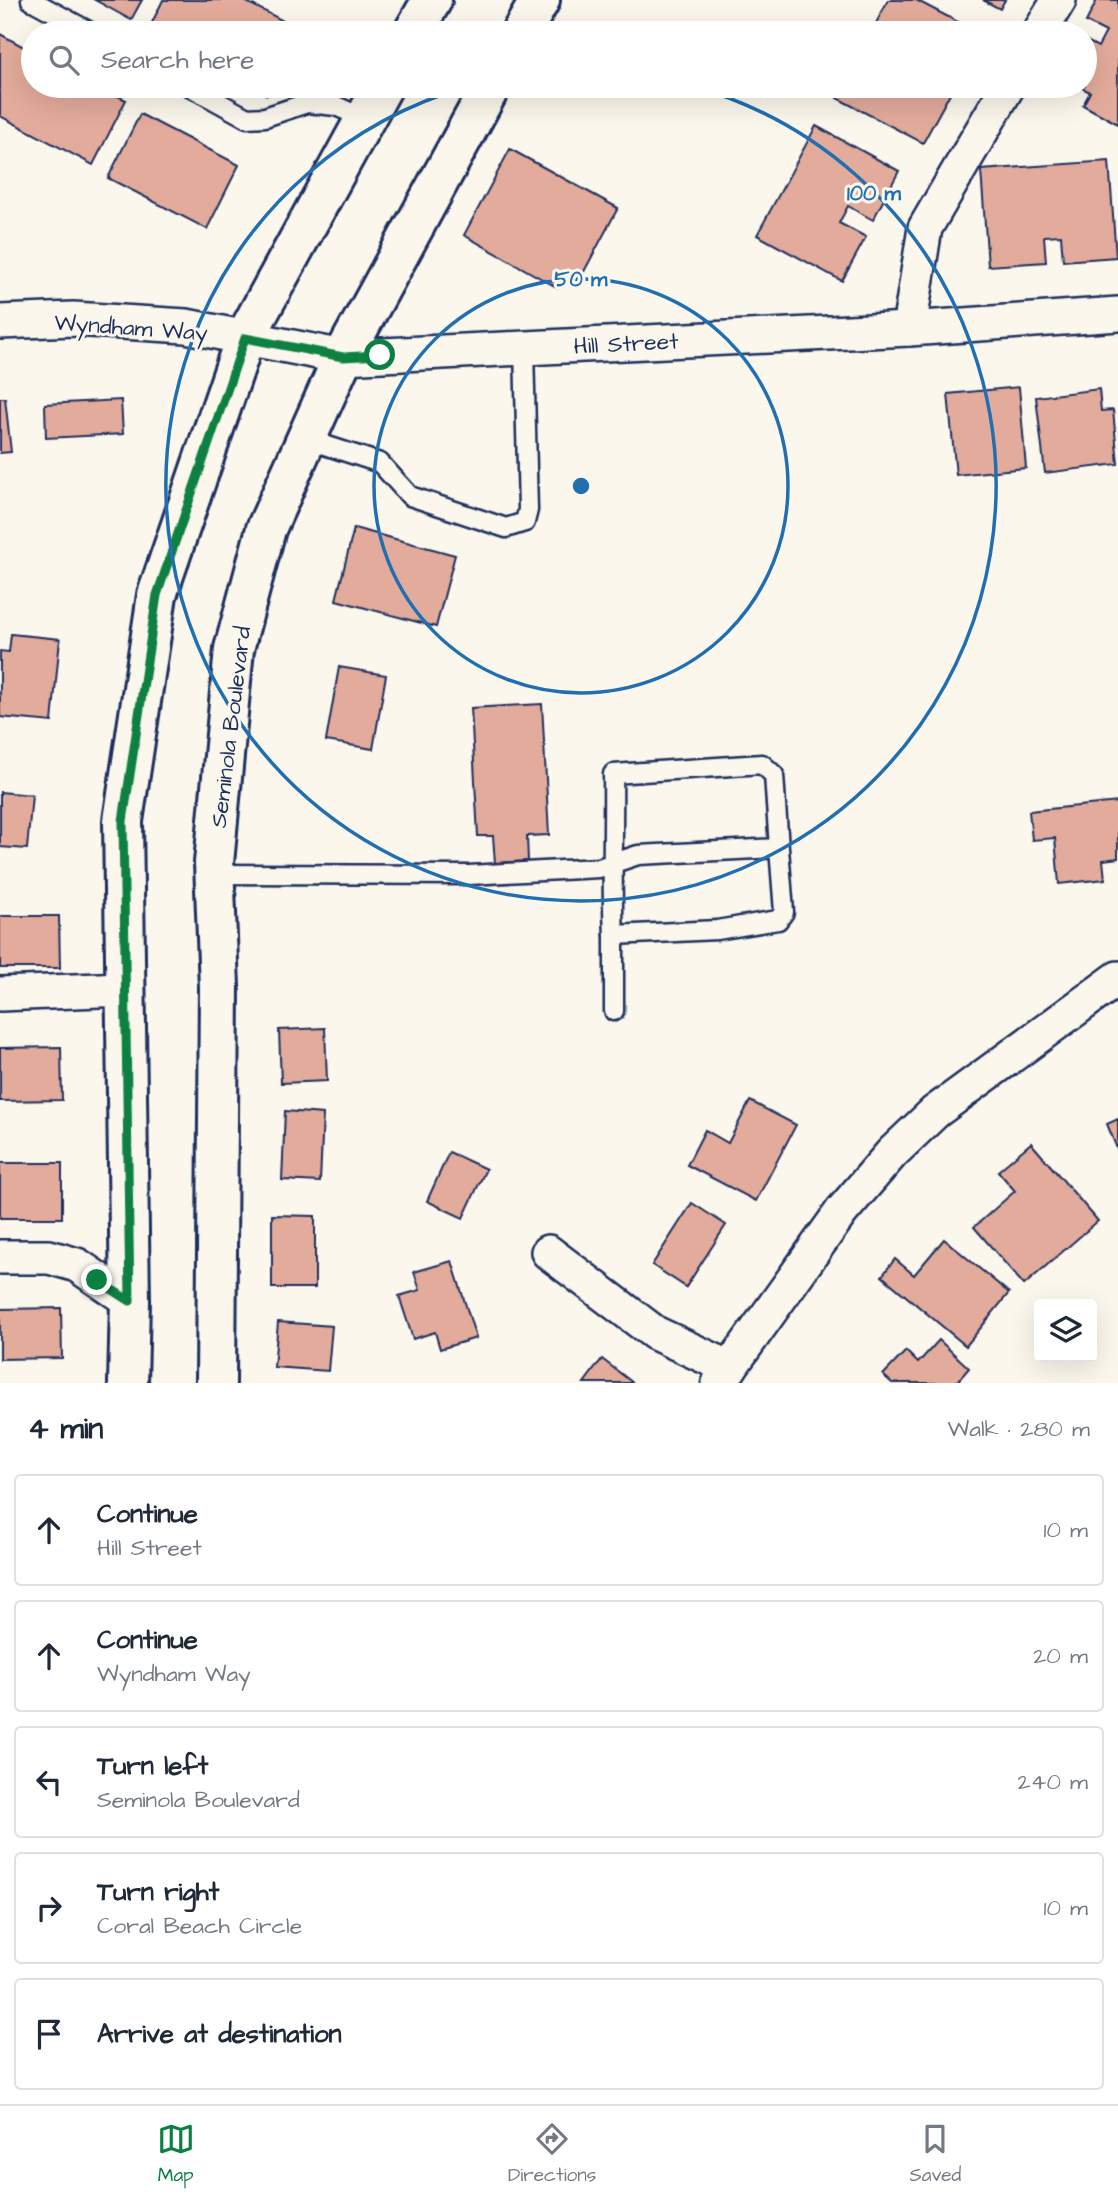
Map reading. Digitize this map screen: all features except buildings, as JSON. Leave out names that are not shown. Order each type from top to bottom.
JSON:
[{"type":"main road","points":[[420,21],[432,0]]},
{"type":"main road","points":[[528,21],[540,0]]},
{"type":"main road","points":[[128,1383],[130,1301],[123,821],[157,595],[245,338],[376,98]]},
{"type":"main road","name":"Seminola Boulevard","points":[[216,1383],[219,986],[215,874],[234,649],[266,528],[343,357],[484,98]]},
{"type":"street","points":[[1046,21],[1059,0]]},
{"type":"street","points":[[909,329],[925,228],[1001,98]]},
{"type":"street","name":"Hill Street","points":[[343,357],[909,329],[1118,314]]},
{"type":"street","name":"Wyndham Way","points":[[0,322],[73,319],[186,326],[343,357]]},
{"type":"street","points":[[548,1252],[655,1333],[724,1376],[842,1211],[892,1153],[935,1112],[1118,978]]},
{"type":"street","points":[[0,994],[124,989]]},
{"type":"street","points":[[0,1257],[49,1256],[77,1265],[130,1301]]},
{"type":"lane","points":[[31,0],[70,21]]},
{"type":"lane","points":[[210,98],[247,118],[265,117],[307,103],[336,106],[365,118]]},
{"type":"lane","points":[[306,439],[380,463],[410,496],[506,528],[515,528],[525,522],[528,510],[524,348]]},
{"type":"lane","points":[[614,935],[717,930],[778,920],[784,912],[774,775],[762,764],[613,774],[614,1011]]},
{"type":"lane","points":[[215,874],[468,875],[598,869],[638,855],[779,848]]},
{"type":"route","points":[[97,1280],[130,1301],[123,821],[157,595],[245,338],[343,357],[380,355]]}]
